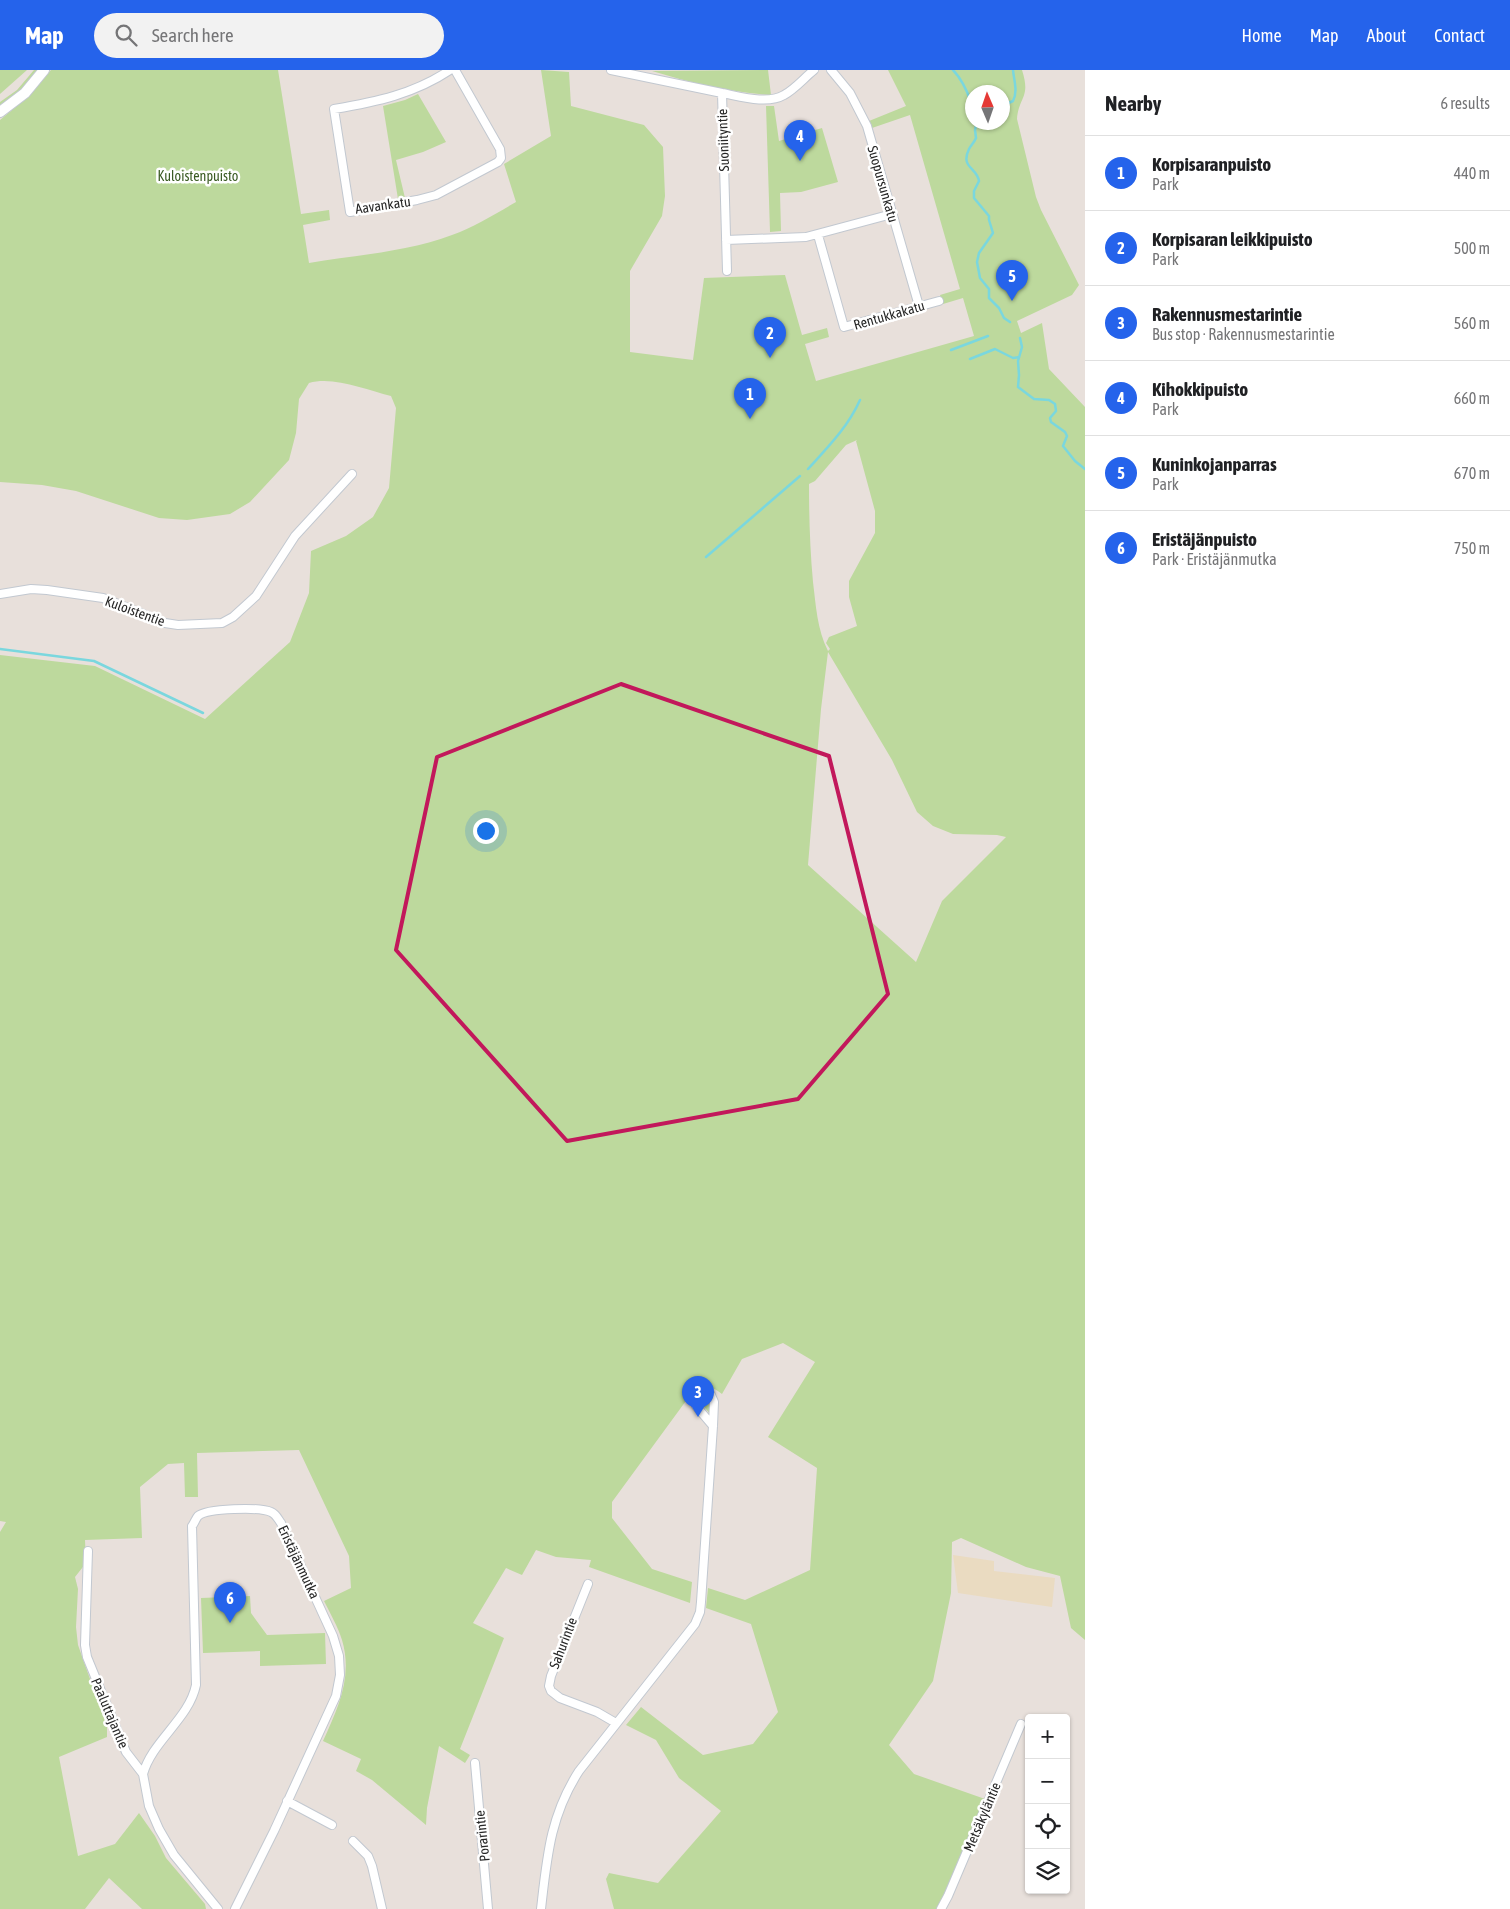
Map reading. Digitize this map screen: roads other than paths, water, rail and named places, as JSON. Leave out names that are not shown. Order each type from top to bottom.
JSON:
[{"type":"street","points":[[0,112],[25,93],[44,70]]},
{"type":"street","name":"Aavankatu","points":[[450,70],[422,87],[406,94],[334,109],[350,212],[417,200],[436,194],[498,162],[501,158],[500,149],[455,70]]},
{"type":"street","name":"Suoniityntie","points":[[611,70],[722,93],[727,271]]},
{"type":"street","points":[[722,93],[755,98],[775,98],[783,96],[814,70]]},
{"type":"street","name":"Suopursunkatu","points":[[831,70],[850,93],[863,117],[919,306]]},
{"type":"street","points":[[726,240],[806,237],[892,214]]},
{"type":"street","name":"Rentukkakatu","points":[[818,235],[844,328],[939,300]]},
{"type":"street","name":"Kuloistentie","points":[[0,594],[31,589],[48,590],[110,600],[165,623],[178,625],[222,623],[233,617],[256,596],[295,536],[352,474]]},
{"type":"street","points":[[541,1909],[551,1836],[560,1805],[568,1788],[616,1723],[695,1624],[700,1612],[713,1426]]},
{"type":"street","name":"Eristäjänmutka","points":[[143,1774],[146,1763],[188,1705],[196,1685],[192,1526],[198,1516],[209,1511],[258,1509],[270,1512],[281,1523],[333,1636],[339,1656],[340,1675],[336,1696],[288,1801],[235,1909]]},
{"type":"street","name":"Paaluttajantie","points":[[88,1551],[85,1645],[87,1657],[126,1752],[143,1774],[149,1806],[159,1829],[174,1855],[218,1909]]},
{"type":"street","name":"Sahurintie","points":[[588,1584],[551,1676],[549,1686],[551,1691],[560,1698],[596,1712],[616,1723]]},
{"type":"street","name":"Metsäkyläntie","points":[[941,1909],[1022,1724]]},
{"type":"street","name":"Porarintie","points":[[475,1763],[488,1909]]},
{"type":"street","points":[[288,1801],[332,1824]]},
{"type":"street","points":[[353,1840],[368,1856],[382,1909]]},
{"type":"waterway","points":[[953,70],[965,88]]},
{"type":"waterway","points":[[1010,102],[1013,101],[1015,90],[1013,70]]},
{"type":"waterway","points":[[975,130],[976,138],[969,149],[966,160],[978,176],[979,181],[974,191],[974,198],[989,216],[993,233],[979,253],[977,262],[980,278],[989,289],[989,298],[999,308],[1004,318],[1010,322]]},
{"type":"waterway","points":[[951,350],[988,336]]},
{"type":"waterway","points":[[1020,338],[1022,347],[1018,361],[1018,387],[1034,399],[1049,400],[1055,404],[1056,411],[1050,418],[1051,422],[1065,432],[1067,436],[1063,446],[1075,461],[1085,469]]},
{"type":"waterway","points":[[970,359],[995,349],[1013,358],[1019,357]]},
{"type":"waterway","points":[[808,469],[844,428],[860,400]]},
{"type":"waterway","points":[[706,557],[800,476]]},
{"type":"waterway","points":[[0,649],[94,661],[203,713]]},
{"type":"place","name":"Kihokkipuisto","points":[[800,161]]},
{"type":"place","name":"Kuninkojanparras","points":[[1012,301]]},
{"type":"place","name":"Korpisaran leikkipuisto","points":[[770,358]]},
{"type":"place","name":"Korpisaranpuisto","points":[[750,419]]},
{"type":"place","name":"Rakennusmestarintie","points":[[698,1417]]},
{"type":"place","name":"Eristäjänpuisto","points":[[230,1623]]},
{"type":"park label","name":"Kuloistenpuisto","points":[[198,176]]}]
